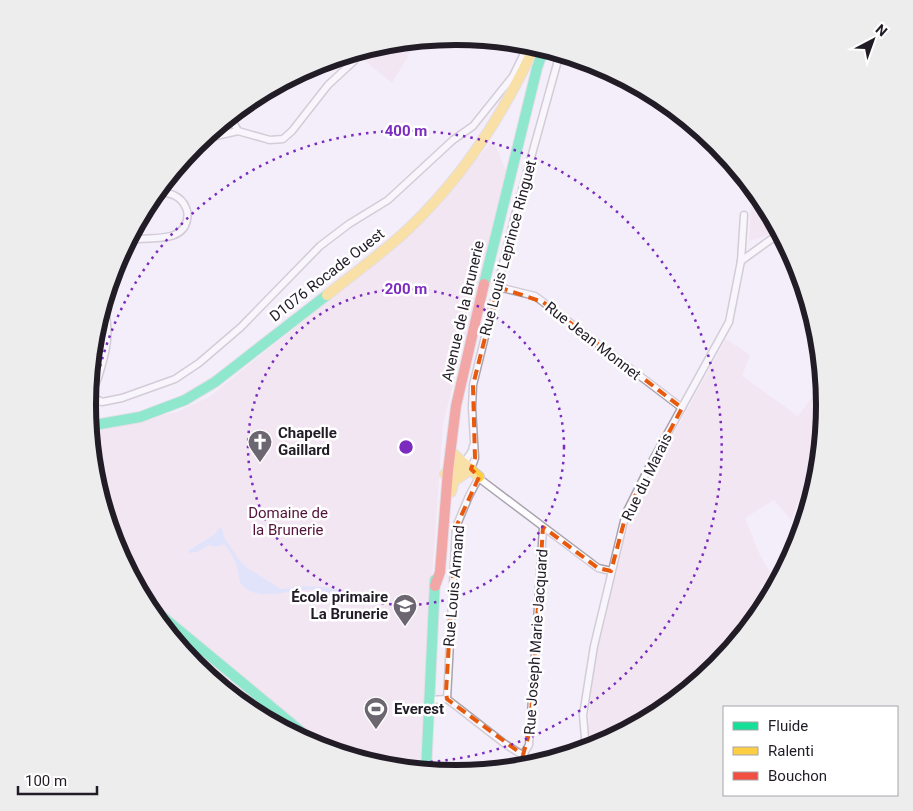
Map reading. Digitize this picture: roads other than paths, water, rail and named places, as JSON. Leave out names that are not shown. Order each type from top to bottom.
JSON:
[{"type":"main road","name":"D1076 Rocade Ouest","points":[[97,425],[152,415],[195,396],[378,256],[415,222],[456,177],[486,137],[511,97],[533,53]]},
{"type":"main road","name":"Avenue de la Brunerie","points":[[426,764],[435,571],[445,474],[456,406],[469,343],[541,55]]},
{"type":"main road","points":[[450,451],[479,477]]},
{"type":"main road","points":[[445,474],[468,468]]},
{"type":"main road","points":[[444,535],[452,485],[468,468]]},
{"type":"main road","name":"Avenue de la Brunerie","points":[[435,586],[440,572],[444,535],[445,474]]},
{"type":"main road","points":[[169,623],[299,730]]},
{"type":"street","points":[[96,399],[102,402],[122,398],[175,378],[188,371],[242,327],[320,246],[349,224],[388,200],[453,140],[473,126],[513,76],[525,52]]},
{"type":"street","points":[[218,135],[238,131],[270,140],[283,139],[292,131],[328,85],[355,60]]},
{"type":"street","name":"Rue Louis Leprince Ringuet","points":[[468,468],[473,448],[473,385],[514,218],[558,60]]},
{"type":"street","points":[[233,122],[238,131]]},
{"type":"street","points":[[137,238],[171,237],[182,231],[186,224],[188,213],[184,202],[175,195],[165,193]]},
{"type":"street","name":"Rue du Marais","points":[[585,742],[583,715],[594,646],[627,511],[730,322],[741,261],[744,215]]},
{"type":"street","points":[[741,261],[776,238]]},
{"type":"street","name":"Rue Jean Monnet","points":[[498,287],[535,296],[682,408]]},
{"type":"street","points":[[97,379],[107,348],[107,319]]},
{"type":"street","points":[[479,477],[543,528],[598,568],[611,571]]},
{"type":"street","name":"Rue Louis Armand","points":[[447,699],[456,527],[479,477]]},
{"type":"street","name":"Rue Joseph Marie Jacquard","points":[[523,755],[529,745],[543,528]]},
{"type":"street","points":[[430,700],[447,699],[498,739],[529,759]]},
{"type":"water","points":[[221,527],[224,537],[240,561],[246,567],[281,589],[301,586],[324,587],[350,593],[338,595],[316,590],[270,594],[252,592],[241,584],[235,561],[224,544],[216,547],[210,545],[197,552],[189,553],[188,551],[215,534]]},
{"type":"place","name":"Chapelle Gaillard","points":[[260,463]]},
{"type":"place","name":"École primaire La Brunerie","points":[[405,627]]},
{"type":"place","name":"Everest","points":[[376,730]]},
{"type":"park label","name":"Domaine de la Brunerie","points":[[288,522]]}]
